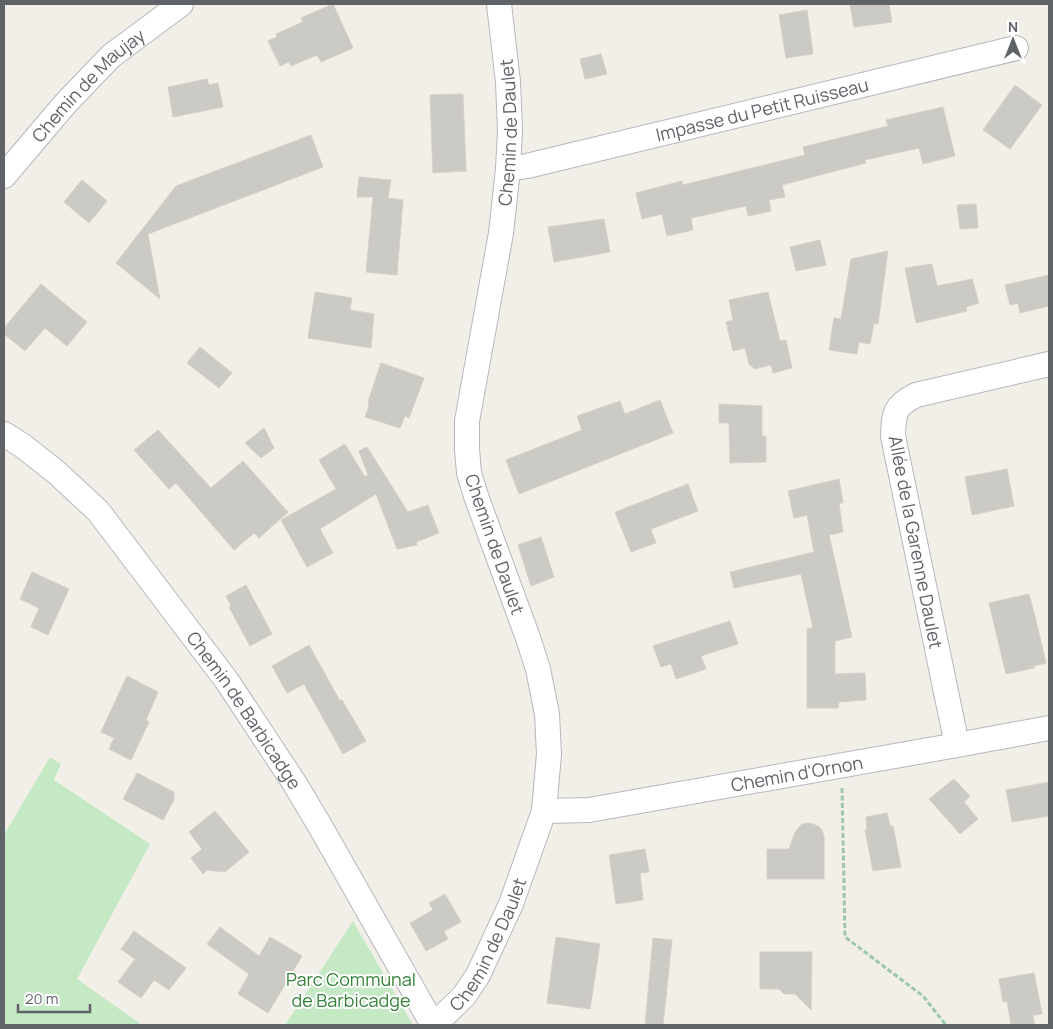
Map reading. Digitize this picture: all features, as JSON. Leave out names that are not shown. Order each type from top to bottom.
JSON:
[{"type":"street","name":"Chemin de Maujay","points":[[4,176],[65,104],[111,56],[181,4]]},
{"type":"street","name":"Chemin de Daulet","points":[[434,1025],[464,996],[478,976],[511,904],[544,811],[549,754],[548,714],[538,670],[476,496],[469,473],[466,449],[467,421],[500,233],[508,169],[510,130],[508,82],[500,4]]},
{"type":"street","name":"Impasse du Petit Ruisseau","points":[[508,169],[546,162],[1016,48]]},
{"type":"street","name":"Allée de la Garenne Daulet","points":[[957,746],[893,436],[893,422],[896,410],[904,401],[916,395],[1049,364]]},
{"type":"street","name":"Chemin de Barbicadge","points":[[4,434],[23,446],[56,472],[98,511],[227,681],[295,784],[434,1025]]},
{"type":"street","name":"Chemin d'Ornon","points":[[544,811],[589,810],[957,746],[1049,728]]},
{"type":"path","points":[[841,766],[845,937],[923,996],[946,1025]]},
{"type":"green space","points":[[50,757],[61,764],[54,780],[150,844],[77,979],[142,1025],[4,1025],[4,835]]},
{"type":"green space","name":"Parc Communal de Barbicadge","points":[[353,921],[413,1025],[285,1025]]},
{"type":"building","points":[[333,4],[353,48],[321,62],[317,55],[291,66],[289,62],[280,66],[268,41],[277,37],[276,34],[303,22],[301,18]]},
{"type":"building","points":[[850,4],[889,4],[892,22],[854,27]]},
{"type":"building","points":[[807,10],[813,54],[786,58],[779,15]]},
{"type":"building","points":[[601,54],[607,74],[585,79],[580,59]]},
{"type":"building","points":[[207,79],[209,85],[218,83],[223,107],[173,117],[168,87]]},
{"type":"building","points":[[1015,85],[1042,105],[1010,149],[983,130]]},
{"type":"building","points":[[463,94],[466,171],[433,173],[430,95]]},
{"type":"building","points":[[943,107],[955,156],[923,164],[919,148],[865,160],[866,163],[782,185],[785,197],[769,200],[771,211],[748,216],[746,206],[691,218],[693,230],[667,236],[662,214],[642,219],[636,193],[682,181],[683,185],[805,155],[803,147],[888,126],[886,120]]},
{"type":"building","points":[[311,135],[323,167],[148,234],[160,299],[116,263],[176,186]]},
{"type":"building","points":[[359,177],[391,180],[388,198],[403,200],[397,275],[366,272],[373,197],[357,197]]},
{"type":"building","points":[[82,180],[107,201],[89,223],[64,202]]},
{"type":"building","points":[[976,204],[978,228],[960,229],[957,205]]},
{"type":"building","points":[[604,219],[610,252],[554,262],[548,227]]},
{"type":"building","points":[[820,240],[826,265],[796,271],[790,247]]},
{"type":"building","points":[[888,251],[878,324],[874,323],[870,344],[859,342],[857,354],[829,350],[834,318],[841,319],[851,259]]},
{"type":"building","points":[[932,264],[937,286],[972,279],[979,303],[966,307],[967,311],[916,323],[905,268]]},
{"type":"building","points":[[1049,275],[1049,306],[1020,313],[1018,303],[1010,305],[1005,285]]},
{"type":"building","points":[[41,284],[87,322],[67,346],[45,328],[25,351],[4,334],[4,328]]},
{"type":"building","points":[[315,292],[352,298],[350,310],[374,314],[371,348],[308,338]]},
{"type":"building","points":[[768,292],[780,341],[786,340],[792,368],[773,373],[771,365],[755,369],[749,364],[745,348],[733,351],[726,322],[733,320],[729,300]]},
{"type":"building","points":[[200,347],[232,373],[219,388],[187,363]]},
{"type":"building","points":[[381,363],[424,378],[409,418],[405,416],[400,428],[365,417]]},
{"type":"building","points":[[660,400],[673,433],[519,494],[506,460],[582,430],[577,416],[620,401],[625,414]]},
{"type":"building","points":[[719,404],[762,406],[762,436],[766,436],[766,462],[730,463],[729,423],[719,423]]},
{"type":"building","points":[[264,428],[274,448],[261,458],[245,443]]},
{"type":"building","points":[[158,430],[211,488],[243,461],[288,512],[259,538],[254,533],[234,550],[176,483],[169,489],[134,450]]},
{"type":"building","points":[[345,444],[365,477],[368,475],[359,451],[367,447],[408,512],[428,505],[439,533],[416,542],[417,545],[397,549],[376,494],[320,529],[333,553],[307,567],[281,520],[336,489],[319,460]]},
{"type":"building","points":[[1007,469],[1014,506],[972,515],[965,477]]},
{"type":"building","points":[[839,479],[843,503],[839,503],[843,532],[829,535],[852,637],[835,641],[835,674],[865,673],[866,700],[839,702],[838,708],[807,708],[807,629],[813,628],[801,574],[734,588],[730,572],[814,552],[807,515],[794,518],[788,491]]},
{"type":"building","points":[[688,484],[698,511],[651,529],[656,543],[631,552],[615,512]]},
{"type":"building","points":[[541,537],[554,577],[531,586],[518,545]]},
{"type":"building","points":[[32,572],[69,589],[48,635],[31,627],[39,608],[20,599]]},
{"type":"building","points":[[246,585],[272,634],[250,646],[229,607],[231,605],[226,596]]},
{"type":"building","points":[[1029,594],[1046,663],[1034,666],[1034,668],[1006,674],[989,603]]},
{"type":"building","points":[[730,621],[738,644],[701,656],[706,669],[676,679],[671,664],[661,667],[653,646]]},
{"type":"building","points":[[309,645],[340,701],[342,700],[366,741],[343,754],[304,684],[287,693],[272,666]]},
{"type":"building","points":[[127,676],[158,692],[146,720],[149,722],[131,760],[109,749],[114,738],[101,732]]},
{"type":"building","points":[[137,773],[174,792],[174,800],[163,820],[123,799]]},
{"type":"building","points":[[954,779],[970,796],[964,802],[978,819],[960,834],[929,799]]},
{"type":"building","points":[[1049,782],[1049,816],[1012,822],[1006,790]]},
{"type":"building","points":[[215,811],[249,852],[225,872],[207,870],[203,874],[191,858],[202,849],[189,832]]},
{"type":"building","points":[[887,813],[890,826],[893,826],[901,867],[873,871],[865,830],[867,829],[866,817]]},
{"type":"building","points":[[808,823],[818,826],[824,836],[824,879],[767,879],[767,849],[789,849],[795,832],[802,824]]},
{"type":"building","points":[[645,849],[649,872],[640,873],[643,900],[616,904],[609,855]]},
{"type":"building","points":[[445,894],[461,922],[444,931],[448,939],[426,951],[410,923],[433,910],[429,903]]},
{"type":"building","points":[[220,927],[259,956],[270,937],[302,956],[268,1013],[238,994],[249,974],[207,944]]},
{"type":"building","points":[[134,931],[186,968],[169,990],[154,980],[141,998],[118,982],[135,959],[121,949]]},
{"type":"building","points":[[556,937],[600,944],[590,1009],[547,1003]]},
{"type":"building","points":[[653,938],[672,940],[663,1025],[645,1025]]},
{"type":"building","points":[[760,952],[812,952],[811,1010],[795,994],[784,994],[779,989],[760,989]]},
{"type":"building","points":[[1034,973],[1042,1014],[1033,1015],[1035,1025],[1011,1025],[1007,1001],[1003,1002],[999,979]]}]
